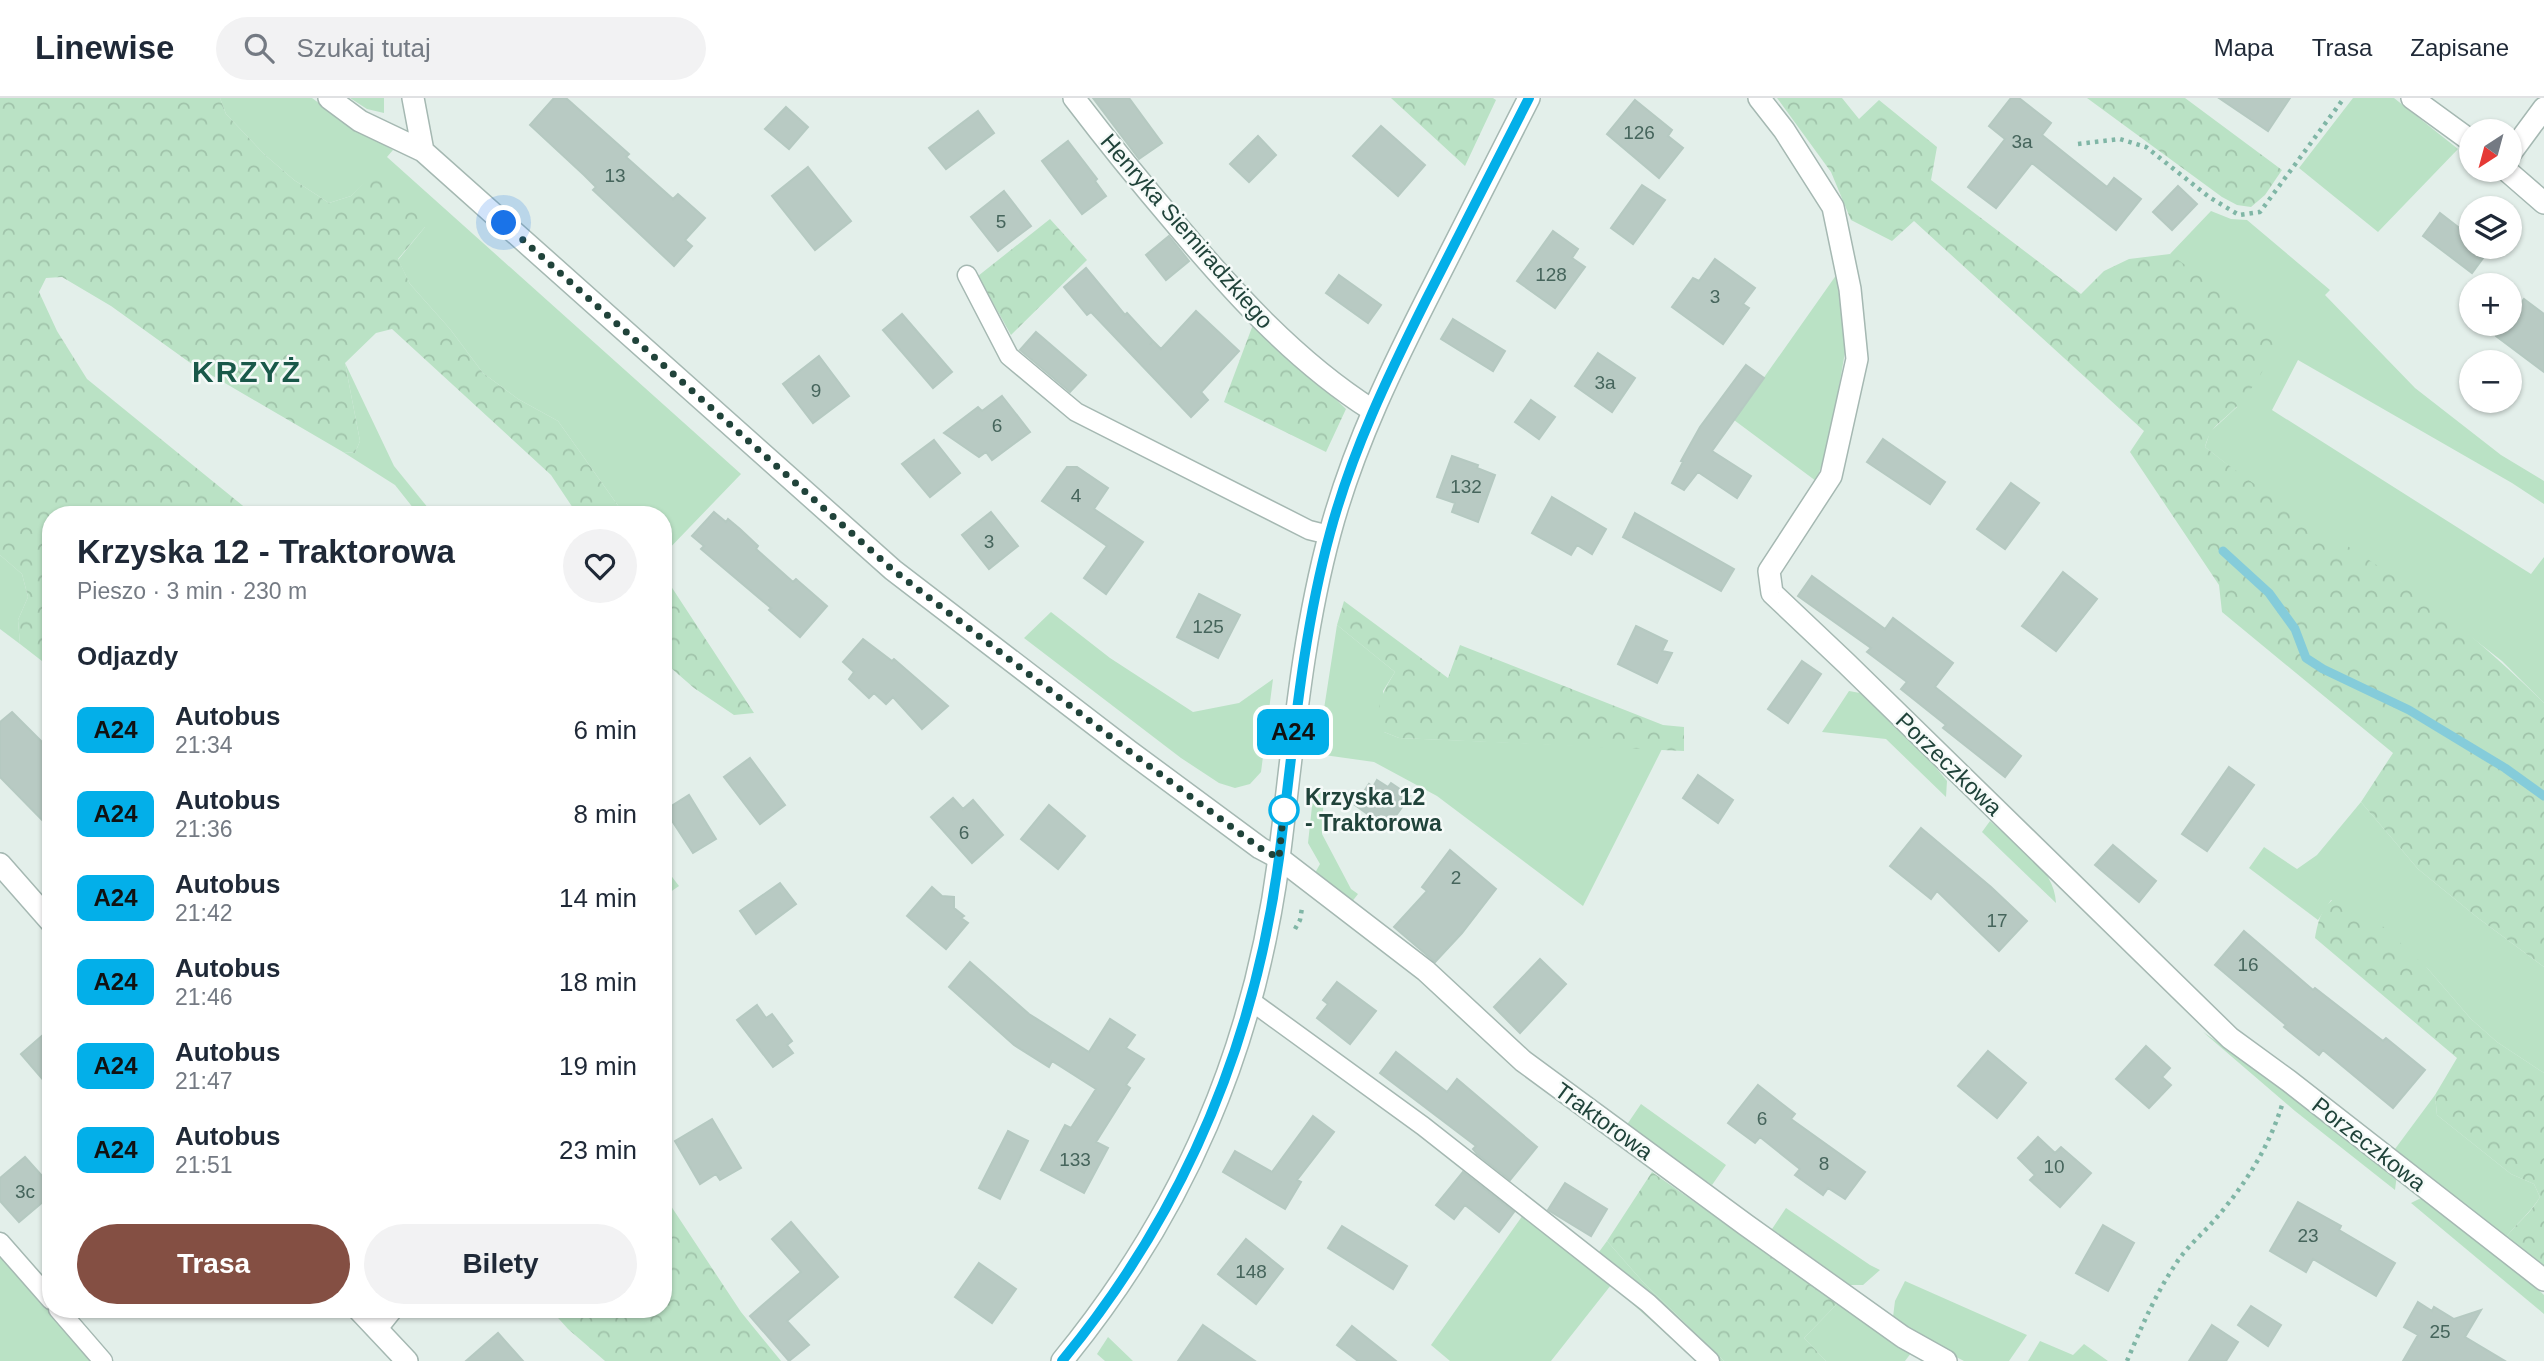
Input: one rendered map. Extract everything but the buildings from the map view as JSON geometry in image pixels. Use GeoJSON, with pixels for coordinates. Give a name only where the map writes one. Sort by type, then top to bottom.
{"type":"FeatureCollection","features":[{"type":"Feature","properties":{"kind":"street","name":"Traktorowa"},"geometry":{"type":"LineString","coordinates":[[330,98],[360,121],[423,151],[893,570],[1129,751],[1260,848],[1279,858],[1426,971],[1523,1061],[1875,1317],[1946,1361]]}},
{"type":"Feature","properties":{"kind":"street"},"geometry":{"type":"LineString","coordinates":[[413,98],[423,151]]}},
{"type":"Feature","properties":{"kind":"street","name":"Henryka Siemiradzkiego"},"geometry":{"type":"LineString","coordinates":[[1074,98],[1118,155],[1242,301],[1335,386],[1372,410]]}},
{"type":"Feature","properties":{"kind":"street"},"geometry":{"type":"LineString","coordinates":[[1062,1361],[1135,1261],[1179,1184],[1231,1069],[1251,1001],[1265,938],[1279,858],[1306,648],[1329,535],[1354,455],[1372,410],[1529,98]]}},
{"type":"Feature","properties":{"kind":"street","name":"Porzeczkowa"},"geometry":{"type":"LineString","coordinates":[[1759,98],[1784,130],[1833,206],[1850,289],[1857,359],[1831,476],[1769,571],[1772,593],[2230,1038],[2544,1280]]}},
{"type":"Feature","properties":{"kind":"street"},"geometry":{"type":"LineString","coordinates":[[2412,98],[2459,132]]}},
{"type":"Feature","properties":{"kind":"street"},"geometry":{"type":"LineString","coordinates":[[2522,138],[2544,108]]}},
{"type":"Feature","properties":{"kind":"street"},"geometry":{"type":"LineString","coordinates":[[2520,182],[2544,203]]}},
{"type":"Feature","properties":{"kind":"street"},"geometry":{"type":"LineString","coordinates":[[0,864],[42,912]]}},
{"type":"Feature","properties":{"kind":"street"},"geometry":{"type":"LineString","coordinates":[[367,1318],[407,1361]]}},
{"type":"Feature","properties":{"kind":"lane"},"geometry":{"type":"LineString","coordinates":[[967,275],[1009,356],[1076,412],[1309,530],[1329,535]]}},
{"type":"Feature","properties":{"kind":"lane"},"geometry":{"type":"LineString","coordinates":[[1251,1001],[1423,1126],[1648,1303],[1710,1361]]}},
{"type":"Feature","properties":{"kind":"lane"},"geometry":{"type":"LineString","coordinates":[[0,1242],[42,1290]]}},
{"type":"Feature","properties":{"kind":"lane"},"geometry":{"type":"LineString","coordinates":[[66,1318],[103,1361]]}},
{"type":"Feature","properties":{"kind":"lane"},"geometry":{"type":"LineString","coordinates":[[378,1329],[387,1318]]}},
{"type":"Feature","properties":{"kind":"path"},"geometry":{"type":"LineString","coordinates":[[2078,144],[2120,139],[2146,147],[2209,197],[2239,215],[2260,212],[2344,98]]}},
{"type":"Feature","properties":{"kind":"path"},"geometry":{"type":"LineString","coordinates":[[2127,1361],[2143,1324],[2176,1263],[2219,1216],[2251,1174],[2275,1127],[2289,1081]]}},
{"type":"Feature","properties":{"kind":"green space"},"geometry":{"type":"Polygon","coordinates":[[[0,98],[220,98],[226,114],[265,155],[294,180],[329,203],[351,196],[369,178],[382,177],[425,212],[425,227],[398,259],[410,284],[450,329],[483,373],[518,399],[558,421],[618,506],[572,506],[551,475],[392,329],[376,333],[345,363],[360,441],[355,453],[343,452],[189,362],[111,306],[62,277],[46,278],[39,292],[57,331],[87,379],[243,506],[42,506],[42,661],[20,644],[18,620],[28,597],[22,574],[0,555],[0,98]]]}},
{"type":"Feature","properties":{"kind":"green space"},"geometry":{"type":"Polygon","coordinates":[[[220,98],[312,98],[350,126],[393,150],[387,157],[741,474],[672,546],[672,506],[618,506],[558,421],[518,399],[483,373],[450,329],[410,284],[398,260],[425,227],[370,178],[351,196],[329,203],[294,180],[265,155],[226,114],[220,98]]]}},
{"type":"Feature","properties":{"kind":"green space"},"geometry":{"type":"Polygon","coordinates":[[[350,98],[384,98],[384,113],[367,109],[350,98]]]}},
{"type":"Feature","properties":{"kind":"green space"},"geometry":{"type":"Polygon","coordinates":[[[1391,98],[1493,98],[1496,100],[1465,166],[1391,98]]]}},
{"type":"Feature","properties":{"kind":"green space"},"geometry":{"type":"Polygon","coordinates":[[[1777,98],[1842,98],[1859,119],[1879,100],[1937,147],[1931,180],[2081,294],[2104,271],[2129,259],[2170,254],[2263,321],[2275,345],[2264,369],[2238,405],[2214,428],[2205,447],[2275,499],[2416,592],[2473,638],[2544,703],[2544,967],[2418,869],[2361,802],[2393,753],[2222,612],[2219,585],[2130,452],[2144,431],[1914,221],[1892,241],[1851,220],[1831,172],[1777,98]]]}},
{"type":"Feature","properties":{"kind":"green space"},"geometry":{"type":"Polygon","coordinates":[[[2087,98],[2185,98],[2282,170],[2265,195],[2251,207],[2237,205],[2222,197],[2087,98]]]}},
{"type":"Feature","properties":{"kind":"green space"},"geometry":{"type":"Polygon","coordinates":[[[2353,98],[2394,98],[2458,149],[2378,232],[2299,168],[2353,98]]]}},
{"type":"Feature","properties":{"kind":"green space"},"geometry":{"type":"Polygon","coordinates":[[[2211,211],[2231,219],[2247,220],[2330,290],[2325,295],[2415,388],[2501,455],[2544,481],[2544,504],[2298,360],[2272,410],[2531,574],[2544,557],[2544,703],[2502,661],[2398,580],[2257,488],[2205,447],[2210,432],[2237,407],[2170,254],[2211,211]]]}},
{"type":"Feature","properties":{"kind":"green space"},"geometry":{"type":"Polygon","coordinates":[[[1050,219],[1087,260],[1011,335],[978,276],[1050,219]]]}},
{"type":"Feature","properties":{"kind":"green space"},"geometry":{"type":"Polygon","coordinates":[[[1837,274],[1845,352],[1829,445],[1816,481],[1734,420],[1837,274]]]}},
{"type":"Feature","properties":{"kind":"green space"},"geometry":{"type":"Polygon","coordinates":[[[1254,322],[1346,409],[1326,452],[1224,402],[1254,322]]]}},
{"type":"Feature","properties":{"kind":"green space"},"geometry":{"type":"Polygon","coordinates":[[[345,363],[394,466],[426,506],[412,506],[395,485],[343,452],[355,453],[360,441],[345,363]]]}},
{"type":"Feature","properties":{"kind":"green space"},"geometry":{"type":"Polygon","coordinates":[[[0,555],[22,574],[28,597],[18,620],[20,644],[0,629],[0,555]]]}},
{"type":"Feature","properties":{"kind":"green space"},"geometry":{"type":"Polygon","coordinates":[[[672,588],[754,713],[734,715],[694,688],[672,669],[672,588]]]}},
{"type":"Feature","properties":{"kind":"green space"},"geometry":{"type":"Polygon","coordinates":[[[1344,601],[1448,678],[1460,645],[1663,725],[1684,727],[1684,751],[1399,738],[1384,732],[1379,716],[1380,701],[1395,672],[1337,625],[1344,601]]]}},
{"type":"Feature","properties":{"kind":"green space"},"geometry":{"type":"Polygon","coordinates":[[[1051,612],[1110,658],[1193,712],[1239,703],[1273,679],[1261,772],[1250,784],[1235,788],[1219,783],[1181,758],[1024,638],[1051,612]]]}},
{"type":"Feature","properties":{"kind":"green space"},"geometry":{"type":"Polygon","coordinates":[[[1337,625],[1395,672],[1383,691],[1384,732],[1399,738],[1662,749],[1583,906],[1437,796],[1374,762],[1317,754],[1337,625]]]}},
{"type":"Feature","properties":{"kind":"green space"},"geometry":{"type":"Polygon","coordinates":[[[1849,691],[1860,693],[1924,753],[1947,781],[1946,797],[1886,739],[1822,732],[1849,691]]]}},
{"type":"Feature","properties":{"kind":"green space"},"geometry":{"type":"Polygon","coordinates":[[[1314,788],[1324,789],[1322,834],[1351,889],[1358,894],[1351,903],[1315,873],[1320,864],[1308,843],[1314,788]]]}},
{"type":"Feature","properties":{"kind":"green space"},"geometry":{"type":"Polygon","coordinates":[[[2361,802],[2418,869],[2544,967],[2544,1073],[2497,1042],[2471,1019],[2428,969],[2331,900],[2318,920],[2249,868],[2264,847],[2297,869],[2317,855],[2361,802]]]}},
{"type":"Feature","properties":{"kind":"green space"},"geometry":{"type":"Polygon","coordinates":[[[1990,821],[2041,867],[2054,890],[2056,903],[1982,832],[1990,821]]]}},
{"type":"Feature","properties":{"kind":"green space"},"geometry":{"type":"Polygon","coordinates":[[[672,877],[679,886],[672,891],[672,877]]]}},
{"type":"Feature","properties":{"kind":"green space"},"geometry":{"type":"Polygon","coordinates":[[[2339,896],[2374,918],[2428,969],[2471,1019],[2497,1042],[2544,1073],[2544,1267],[2506,1237],[2540,1197],[2534,1184],[2511,1174],[2437,1115],[2435,1095],[2457,1058],[2315,938],[2319,919],[2325,908],[2339,896]]]}},
{"type":"Feature","properties":{"kind":"green space"},"geometry":{"type":"Polygon","coordinates":[[[2203,1032],[2301,1100],[2397,1174],[2395,1190],[2295,1111],[2203,1032]]]}},
{"type":"Feature","properties":{"kind":"green space"},"geometry":{"type":"Polygon","coordinates":[[[2435,1095],[2437,1115],[2511,1174],[2534,1184],[2540,1197],[2506,1237],[2395,1149],[2435,1095]]]}},
{"type":"Feature","properties":{"kind":"green space"},"geometry":{"type":"Polygon","coordinates":[[[1641,1104],[1726,1165],[1712,1185],[1626,1126],[1641,1104]]]}},
{"type":"Feature","properties":{"kind":"green space"},"geometry":{"type":"Polygon","coordinates":[[[1652,1172],[1838,1303],[1804,1338],[1826,1361],[1724,1361],[1643,1282],[1607,1241],[1652,1172]]]}},
{"type":"Feature","properties":{"kind":"green space"},"geometry":{"type":"Polygon","coordinates":[[[2432,1198],[2498,1252],[2544,1295],[2544,1314],[2411,1203],[2432,1198]]]}},
{"type":"Feature","properties":{"kind":"green space"},"geometry":{"type":"Polygon","coordinates":[[[672,1208],[741,1312],[781,1361],[605,1361],[558,1318],[672,1318],[672,1208]]]}},
{"type":"Feature","properties":{"kind":"green space"},"geometry":{"type":"Polygon","coordinates":[[[1786,1208],[1880,1270],[1863,1285],[1850,1285],[1772,1229],[1786,1208]]]}},
{"type":"Feature","properties":{"kind":"green space"},"geometry":{"type":"Polygon","coordinates":[[[1523,1215],[1588,1267],[1607,1241],[1643,1282],[1724,1361],[1697,1361],[1611,1285],[1551,1361],[1450,1361],[1431,1345],[1523,1215]]]}},
{"type":"Feature","properties":{"kind":"green space"},"geometry":{"type":"Polygon","coordinates":[[[0,1254],[42,1303],[42,1318],[55,1318],[92,1361],[0,1361],[0,1254]]]}},
{"type":"Feature","properties":{"kind":"green space"},"geometry":{"type":"Polygon","coordinates":[[[1905,1281],[2027,1335],[2009,1361],[1964,1361],[1927,1342],[1893,1317],[1895,1301],[1905,1281]]]}},
{"type":"Feature","properties":{"kind":"green space"},"geometry":{"type":"Polygon","coordinates":[[[1838,1303],[1911,1353],[1905,1361],[1826,1361],[1804,1338],[1838,1303]]]}},
{"type":"Feature","properties":{"kind":"green space"},"geometry":{"type":"Polygon","coordinates":[[[1108,1337],[1133,1361],[1105,1361],[1097,1354],[1108,1337]]]}},
{"type":"Feature","properties":{"kind":"green space"},"geometry":{"type":"Polygon","coordinates":[[[2040,1341],[2073,1355],[2084,1344],[2108,1361],[2028,1361],[2040,1341]]]}},
{"type":"Feature","properties":{"kind":"waterway"},"geometry":{"type":"LineString","coordinates":[[2223,551],[2269,593],[2295,629],[2306,658],[2323,669],[2409,710],[2505,768],[2544,796]]}},
{"type":"Feature","properties":{"kind":"bus line","name":"A24"},"geometry":{"type":"LineString","coordinates":[[1062,1361],[1104,1307],[1156,1226],[1195,1152],[1231,1069],[1251,1001],[1265,938],[1279,858],[1293,732],[1306,648],[1335,515],[1372,410],[1529,98]]}},
{"type":"Feature","properties":{"kind":"place","name":"Krzyska 12 - Traktorowa"},"geometry":{"type":"Point","coordinates":[1284,810]}},
{"type":"Feature","properties":{"kind":"district","name":"KRZYŻ"},"geometry":{"type":"Point","coordinates":[247,371]}},
{"type":"Feature","properties":{"kind":"route"},"geometry":{"type":"LineString","coordinates":[[504,223],[893,570],[1129,751],[1260,848],[1279,858],[1284,807],[1284,810]]}}]}
